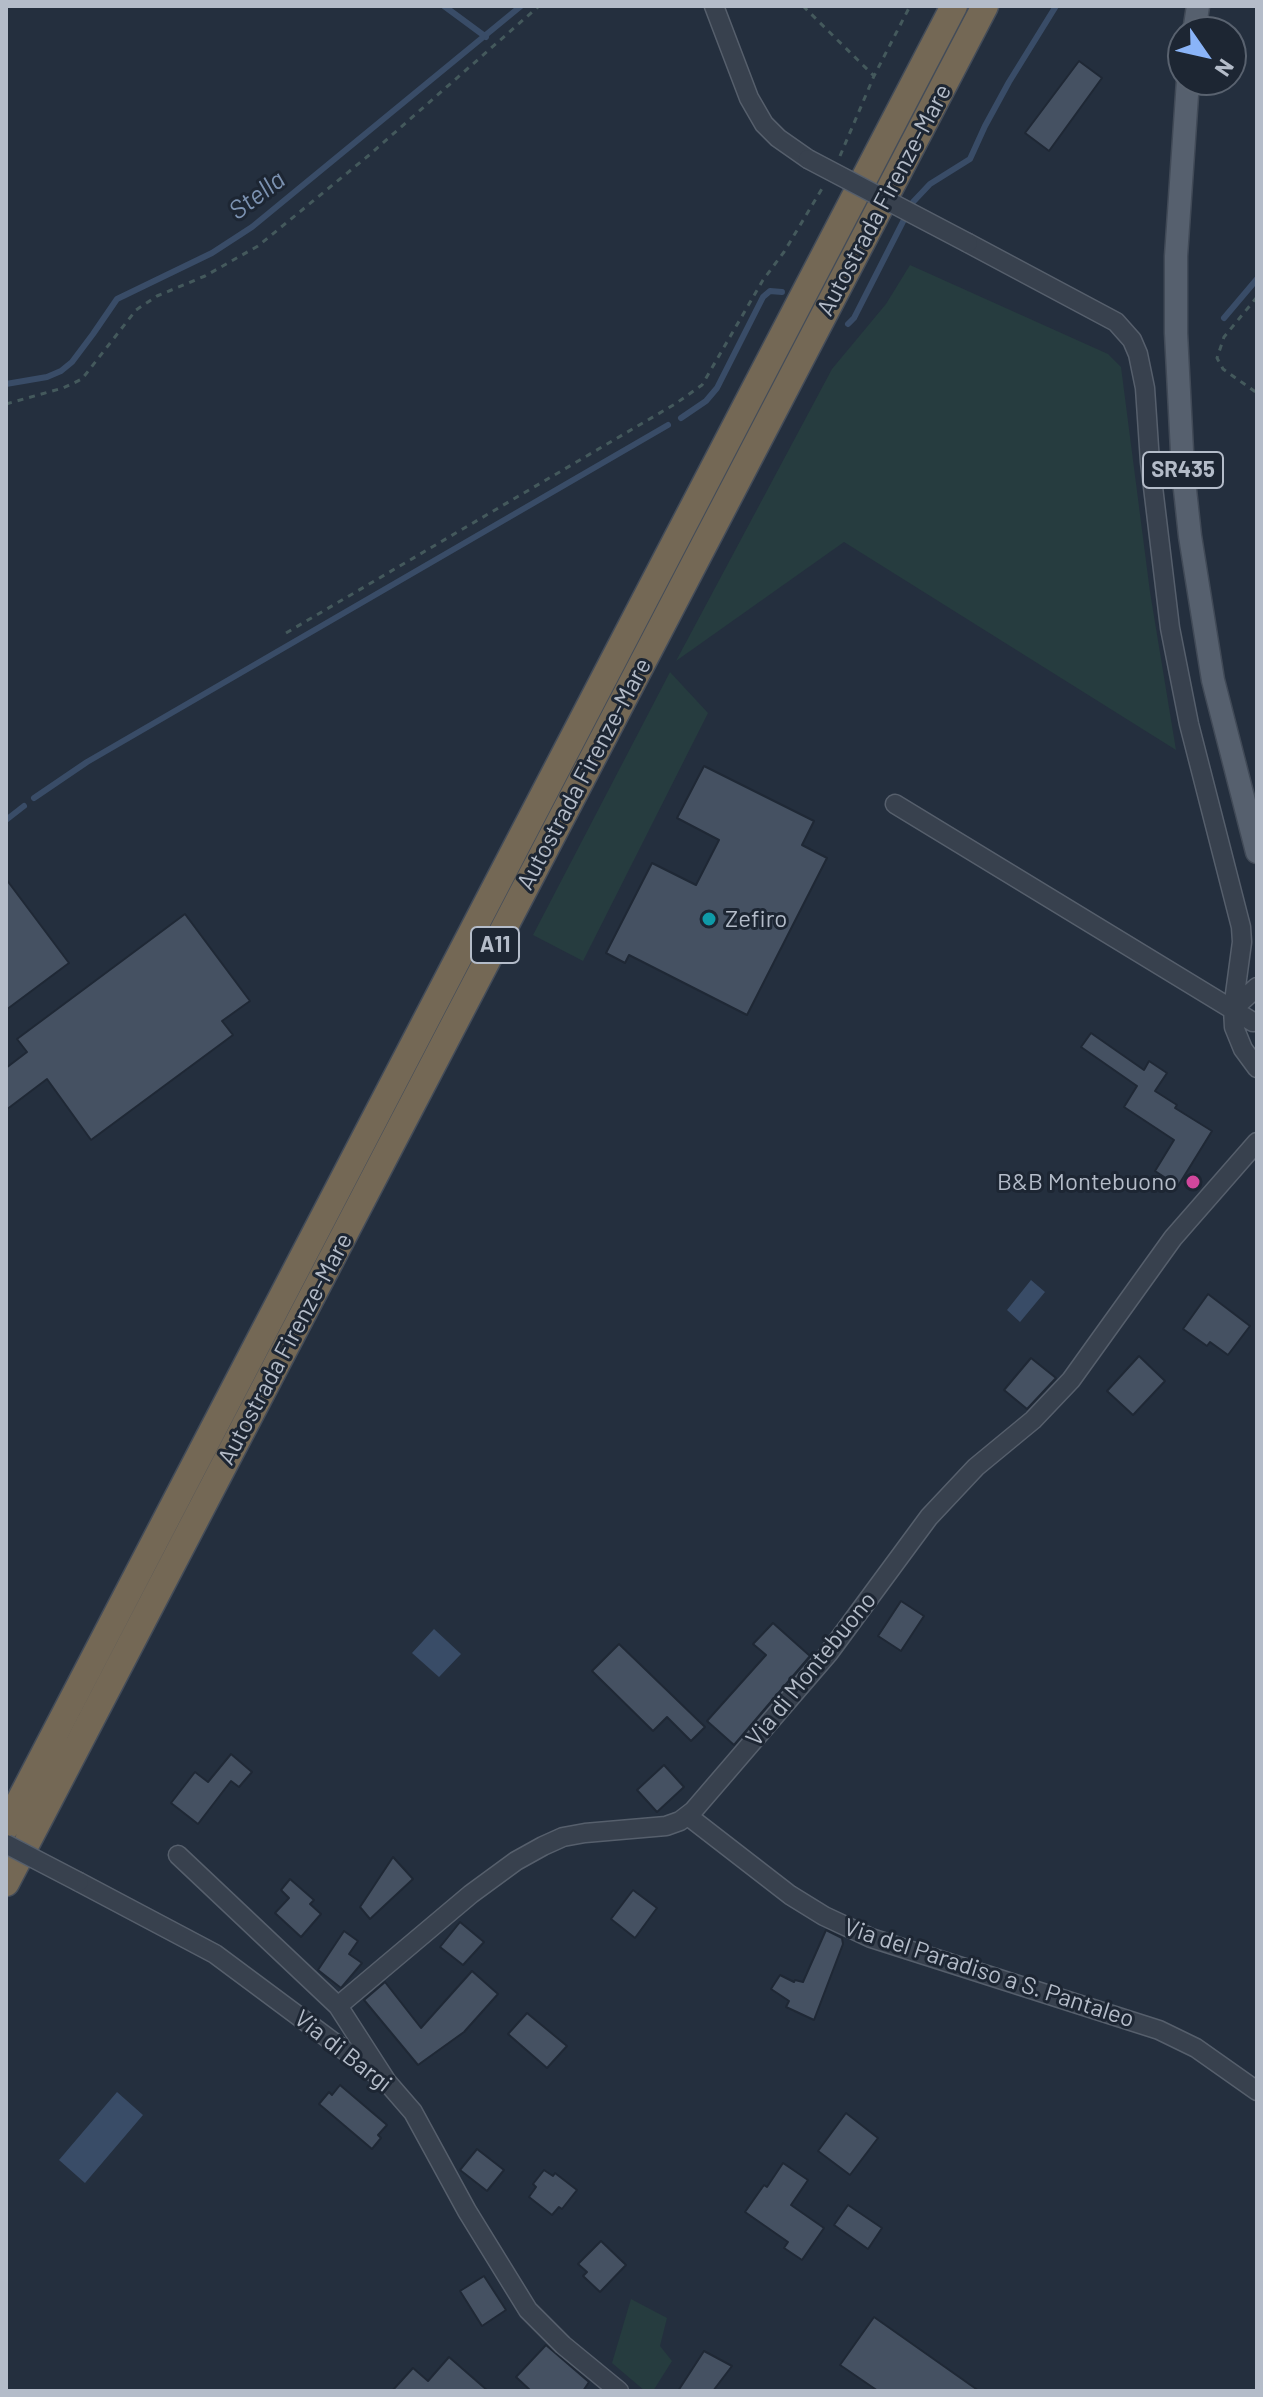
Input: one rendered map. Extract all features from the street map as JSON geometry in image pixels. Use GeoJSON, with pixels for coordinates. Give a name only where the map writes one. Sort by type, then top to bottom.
{"type":"FeatureCollection","features":[{"type":"Feature","properties":{"kind":"highway","name":"Autostrada Firenze-Mare"},"geometry":{"type":"LineString","coordinates":[[6,1827],[954,6]]}},
{"type":"Feature","properties":{"kind":"highway","name":"Autostrada Firenze-Mare"},"geometry":{"type":"LineString","coordinates":[[6,1883],[985,6]]}},
{"type":"Feature","properties":{"kind":"main road","name":"SR435"},"geometry":{"type":"LineString","coordinates":[[1187,96],[1176,256],[1183,471],[1213,680],[1257,852]]}},
{"type":"Feature","properties":{"kind":"street"},"geometry":{"type":"LineString","coordinates":[[714,6],[749,98],[764,124],[778,138],[808,159],[1116,322],[1132,340],[1145,388],[1150,462],[1170,628],[1189,724],[1240,921],[1242,942],[1233,1009],[1234,1027],[1243,1049],[1257,1068]]}},
{"type":"Feature","properties":{"kind":"street"},"geometry":{"type":"LineString","coordinates":[[895,804],[1255,1020],[1243,1049]]}},
{"type":"Feature","properties":{"kind":"street"},"geometry":{"type":"LineString","coordinates":[[1233,1009],[1257,986],[1238,966]]}},
{"type":"Feature","properties":{"kind":"street","name":"Via di Montebuono"},"geometry":{"type":"LineString","coordinates":[[688,1816],[828,1654],[929,1517],[976,1467],[1033,1420],[1071,1380],[1173,1238],[1257,1142]]}},
{"type":"Feature","properties":{"kind":"street"},"geometry":{"type":"LineString","coordinates":[[338,2006],[460,1902],[516,1861],[543,1846],[573,1835],[666,1826],[688,1816]]}},
{"type":"Feature","properties":{"kind":"street","name":"Via del Paradiso a S. Pantaleo"},"geometry":{"type":"LineString","coordinates":[[688,1816],[800,1902],[824,1916],[871,1938],[1159,2030],[1196,2048],[1257,2091]]}},
{"type":"Feature","properties":{"kind":"street","name":"Via di Bargi"},"geometry":{"type":"LineString","coordinates":[[6,1844],[215,1954],[387,2082],[413,2112],[467,2211],[528,2310],[606,2387]]}},
{"type":"Feature","properties":{"kind":"street"},"geometry":{"type":"LineString","coordinates":[[178,1855],[338,2006],[387,2082]]}},
{"type":"Feature","properties":{"kind":"path"},"geometry":{"type":"LineString","coordinates":[[6,404],[63,388],[82,379],[136,310],[157,296],[205,276],[258,246],[368,156],[539,6]]}},
{"type":"Feature","properties":{"kind":"path"},"geometry":{"type":"LineString","coordinates":[[803,6],[874,76]]}},
{"type":"Feature","properties":{"kind":"path"},"geometry":{"type":"LineString","coordinates":[[834,167],[874,76],[910,6]]}},
{"type":"Feature","properties":{"kind":"path"},"geometry":{"type":"LineString","coordinates":[[286,633],[675,404],[702,385],[827,179]]}},
{"type":"Feature","properties":{"kind":"path"},"geometry":{"type":"LineString","coordinates":[[1257,297],[1224,337],[1217,358],[1223,369],[1257,393]]}},
{"type":"Feature","properties":{"kind":"green space"},"geometry":{"type":"Polygon","coordinates":[[[910,265],[1108,354],[1121,367],[1150,592],[1176,750],[844,542],[676,661],[832,369],[886,304],[910,265]]]}},
{"type":"Feature","properties":{"kind":"green space"},"geometry":{"type":"Polygon","coordinates":[[[670,672],[708,713],[583,961],[533,935],[670,672]]]}},
{"type":"Feature","properties":{"kind":"green space"},"geometry":{"type":"Polygon","coordinates":[[[631,2299],[667,2318],[660,2346],[672,2361],[653,2391],[645,2391],[612,2363],[631,2299]]]}},
{"type":"Feature","properties":{"kind":"water"},"geometry":{"type":"Polygon","coordinates":[[[1031,1280],[1045,1292],[1020,1322],[1007,1310],[1031,1280]]]}},
{"type":"Feature","properties":{"kind":"water"},"geometry":{"type":"Polygon","coordinates":[[[434,1629],[461,1654],[439,1677],[412,1653],[434,1629]]]}},
{"type":"Feature","properties":{"kind":"water"},"geometry":{"type":"Polygon","coordinates":[[[117,2092],[143,2115],[85,2183],[59,2160],[117,2092]]]}},
{"type":"Feature","properties":{"kind":"building"},"geometry":{"type":"Polygon","coordinates":[[[1079,61],[1102,78],[1049,151],[1025,133],[1079,61]]]}},
{"type":"Feature","properties":{"kind":"building","name":"Zefiro"},"geometry":{"type":"Polygon","coordinates":[[[704,766],[814,821],[802,845],[827,858],[747,1015],[629,955],[625,963],[606,953],[652,863],[696,885],[719,840],[677,818],[704,766]]]}},
{"type":"Feature","properties":{"kind":"building"},"geometry":{"type":"Polygon","coordinates":[[[6,879],[69,963],[6,1010],[6,879]]]}},
{"type":"Feature","properties":{"kind":"building"},"geometry":{"type":"Polygon","coordinates":[[[185,914],[250,1001],[222,1021],[233,1035],[91,1140],[47,1079],[6,1110],[6,1068],[27,1052],[17,1039],[185,914]]]}},
{"type":"Feature","properties":{"kind":"building"},"geometry":{"type":"Polygon","coordinates":[[[1091,1033],[1144,1070],[1149,1061],[1167,1073],[1155,1091],[1177,1105],[1175,1108],[1212,1131],[1178,1186],[1155,1171],[1174,1140],[1124,1107],[1137,1086],[1081,1047],[1091,1033]]]}},
{"type":"Feature","properties":{"kind":"building"},"geometry":{"type":"Polygon","coordinates":[[[1208,1294],[1250,1326],[1228,1355],[1210,1342],[1207,1346],[1183,1329],[1208,1294]]]}},
{"type":"Feature","properties":{"kind":"building"},"geometry":{"type":"Polygon","coordinates":[[[1139,1356],[1165,1381],[1133,1415],[1107,1391],[1139,1356]]]}},
{"type":"Feature","properties":{"kind":"building"},"geometry":{"type":"Polygon","coordinates":[[[1031,1358],[1056,1378],[1027,1409],[1004,1390],[1031,1358]]]}},
{"type":"Feature","properties":{"kind":"building"},"geometry":{"type":"Polygon","coordinates":[[[901,1601],[924,1616],[901,1651],[878,1636],[901,1601]]]}},
{"type":"Feature","properties":{"kind":"building"},"geometry":{"type":"Polygon","coordinates":[[[773,1623],[810,1656],[734,1745],[707,1721],[766,1655],[753,1644],[773,1623]]]}},
{"type":"Feature","properties":{"kind":"building"},"geometry":{"type":"Polygon","coordinates":[[[619,1644],[705,1727],[691,1741],[667,1717],[653,1731],[592,1671],[619,1644]]]}},
{"type":"Feature","properties":{"kind":"building"},"geometry":{"type":"Polygon","coordinates":[[[231,1754],[252,1772],[239,1787],[231,1781],[198,1824],[171,1803],[195,1772],[208,1782],[231,1754]]]}},
{"type":"Feature","properties":{"kind":"building"},"geometry":{"type":"Polygon","coordinates":[[[664,1765],[684,1787],[657,1812],[637,1790],[664,1765]]]}},
{"type":"Feature","properties":{"kind":"building"},"geometry":{"type":"Polygon","coordinates":[[[393,1857],[413,1879],[370,1919],[360,1907],[393,1857]]]}},
{"type":"Feature","properties":{"kind":"building"},"geometry":{"type":"Polygon","coordinates":[[[290,1879],[314,1900],[310,1904],[321,1914],[301,1937],[275,1913],[289,1898],[281,1890],[290,1879]]]}},
{"type":"Feature","properties":{"kind":"building"},"geometry":{"type":"Polygon","coordinates":[[[633,1890],[657,1908],[635,1938],[611,1919],[633,1890]]]}},
{"type":"Feature","properties":{"kind":"building"},"geometry":{"type":"Polygon","coordinates":[[[460,1922],[484,1942],[463,1965],[440,1947],[460,1922]]]}},
{"type":"Feature","properties":{"kind":"building"},"geometry":{"type":"Polygon","coordinates":[[[826,1930],[842,1938],[843,1944],[814,2020],[786,2007],[789,2001],[771,1989],[780,1975],[794,1982],[803,1982],[826,1930]]]}},
{"type":"Feature","properties":{"kind":"building"},"geometry":{"type":"Polygon","coordinates":[[[344,1931],[358,1941],[349,1954],[362,1963],[341,1988],[318,1970],[344,1931]]]}},
{"type":"Feature","properties":{"kind":"building"},"geometry":{"type":"Polygon","coordinates":[[[472,1971],[498,1994],[464,2032],[418,2065],[364,2000],[385,1982],[421,2028],[472,1971]]]}},
{"type":"Feature","properties":{"kind":"building"},"geometry":{"type":"Polygon","coordinates":[[[527,2013],[567,2046],[547,2068],[508,2034],[527,2013]]]}},
{"type":"Feature","properties":{"kind":"building"},"geometry":{"type":"Polygon","coordinates":[[[340,2085],[387,2125],[372,2149],[319,2104],[340,2085]]]}},
{"type":"Feature","properties":{"kind":"building"},"geometry":{"type":"Polygon","coordinates":[[[846,2113],[878,2138],[850,2175],[818,2151],[846,2113]]]}},
{"type":"Feature","properties":{"kind":"building"},"geometry":{"type":"Polygon","coordinates":[[[477,2149],[504,2170],[487,2191],[460,2170],[477,2149]]]}},
{"type":"Feature","properties":{"kind":"building"},"geometry":{"type":"Polygon","coordinates":[[[783,2163],[808,2180],[791,2205],[824,2228],[802,2260],[784,2248],[788,2242],[745,2212],[783,2163]]]}},
{"type":"Feature","properties":{"kind":"building"},"geometry":{"type":"Polygon","coordinates":[[[544,2170],[553,2176],[555,2173],[577,2190],[562,2209],[559,2207],[552,2215],[529,2197],[536,2187],[533,2184],[544,2170]]]}},
{"type":"Feature","properties":{"kind":"building"},"geometry":{"type":"Polygon","coordinates":[[[848,2205],[882,2228],[868,2249],[834,2225],[848,2205]]]}},
{"type":"Feature","properties":{"kind":"building"},"geometry":{"type":"Polygon","coordinates":[[[601,2241],[626,2265],[600,2292],[583,2276],[587,2272],[578,2264],[601,2241]]]}},
{"type":"Feature","properties":{"kind":"building"},"geometry":{"type":"Polygon","coordinates":[[[484,2276],[506,2310],[482,2326],[460,2291],[484,2276]]]}},
{"type":"Feature","properties":{"kind":"building"},"geometry":{"type":"Polygon","coordinates":[[[874,2317],[979,2391],[878,2391],[840,2365],[874,2317]]]}},
{"type":"Feature","properties":{"kind":"building"},"geometry":{"type":"Polygon","coordinates":[[[546,2345],[589,2382],[583,2391],[531,2391],[516,2377],[546,2345]]]}},
{"type":"Feature","properties":{"kind":"building"},"geometry":{"type":"Polygon","coordinates":[[[704,2351],[732,2366],[713,2391],[678,2391],[704,2351]]]}},
{"type":"Feature","properties":{"kind":"building"},"geometry":{"type":"Polygon","coordinates":[[[449,2357],[488,2391],[392,2391],[413,2368],[428,2381],[449,2357]]]}},
{"type":"Feature","properties":{"kind":"waterway"},"geometry":{"type":"LineString","coordinates":[[444,6],[486,37]]}},
{"type":"Feature","properties":{"kind":"waterway","name":"Stella"},"geometry":{"type":"LineString","coordinates":[[6,384],[47,377],[61,371],[72,362],[117,299],[212,253],[252,227],[521,6]]}},
{"type":"Feature","properties":{"kind":"waterway"},"geometry":{"type":"LineString","coordinates":[[848,324],[854,318],[913,202],[930,184],[970,159],[1009,82],[1056,6]]}},
{"type":"Feature","properties":{"kind":"waterway"},"geometry":{"type":"LineString","coordinates":[[1224,318],[1257,279]]}},
{"type":"Feature","properties":{"kind":"waterway"},"geometry":{"type":"LineString","coordinates":[[681,418],[706,401],[717,388],[763,297],[770,291],[782,292]]}},
{"type":"Feature","properties":{"kind":"waterway"},"geometry":{"type":"LineString","coordinates":[[34,798],[87,762],[668,425]]}},
{"type":"Feature","properties":{"kind":"waterway"},"geometry":{"type":"LineString","coordinates":[[6,820],[24,806]]}},
{"type":"Feature","properties":{"kind":"place","name":"Zefiro"},"geometry":{"type":"Point","coordinates":[709,919]}},
{"type":"Feature","properties":{"kind":"place","name":"B&B Montebuono"},"geometry":{"type":"Point","coordinates":[1193,1182]}}]}
